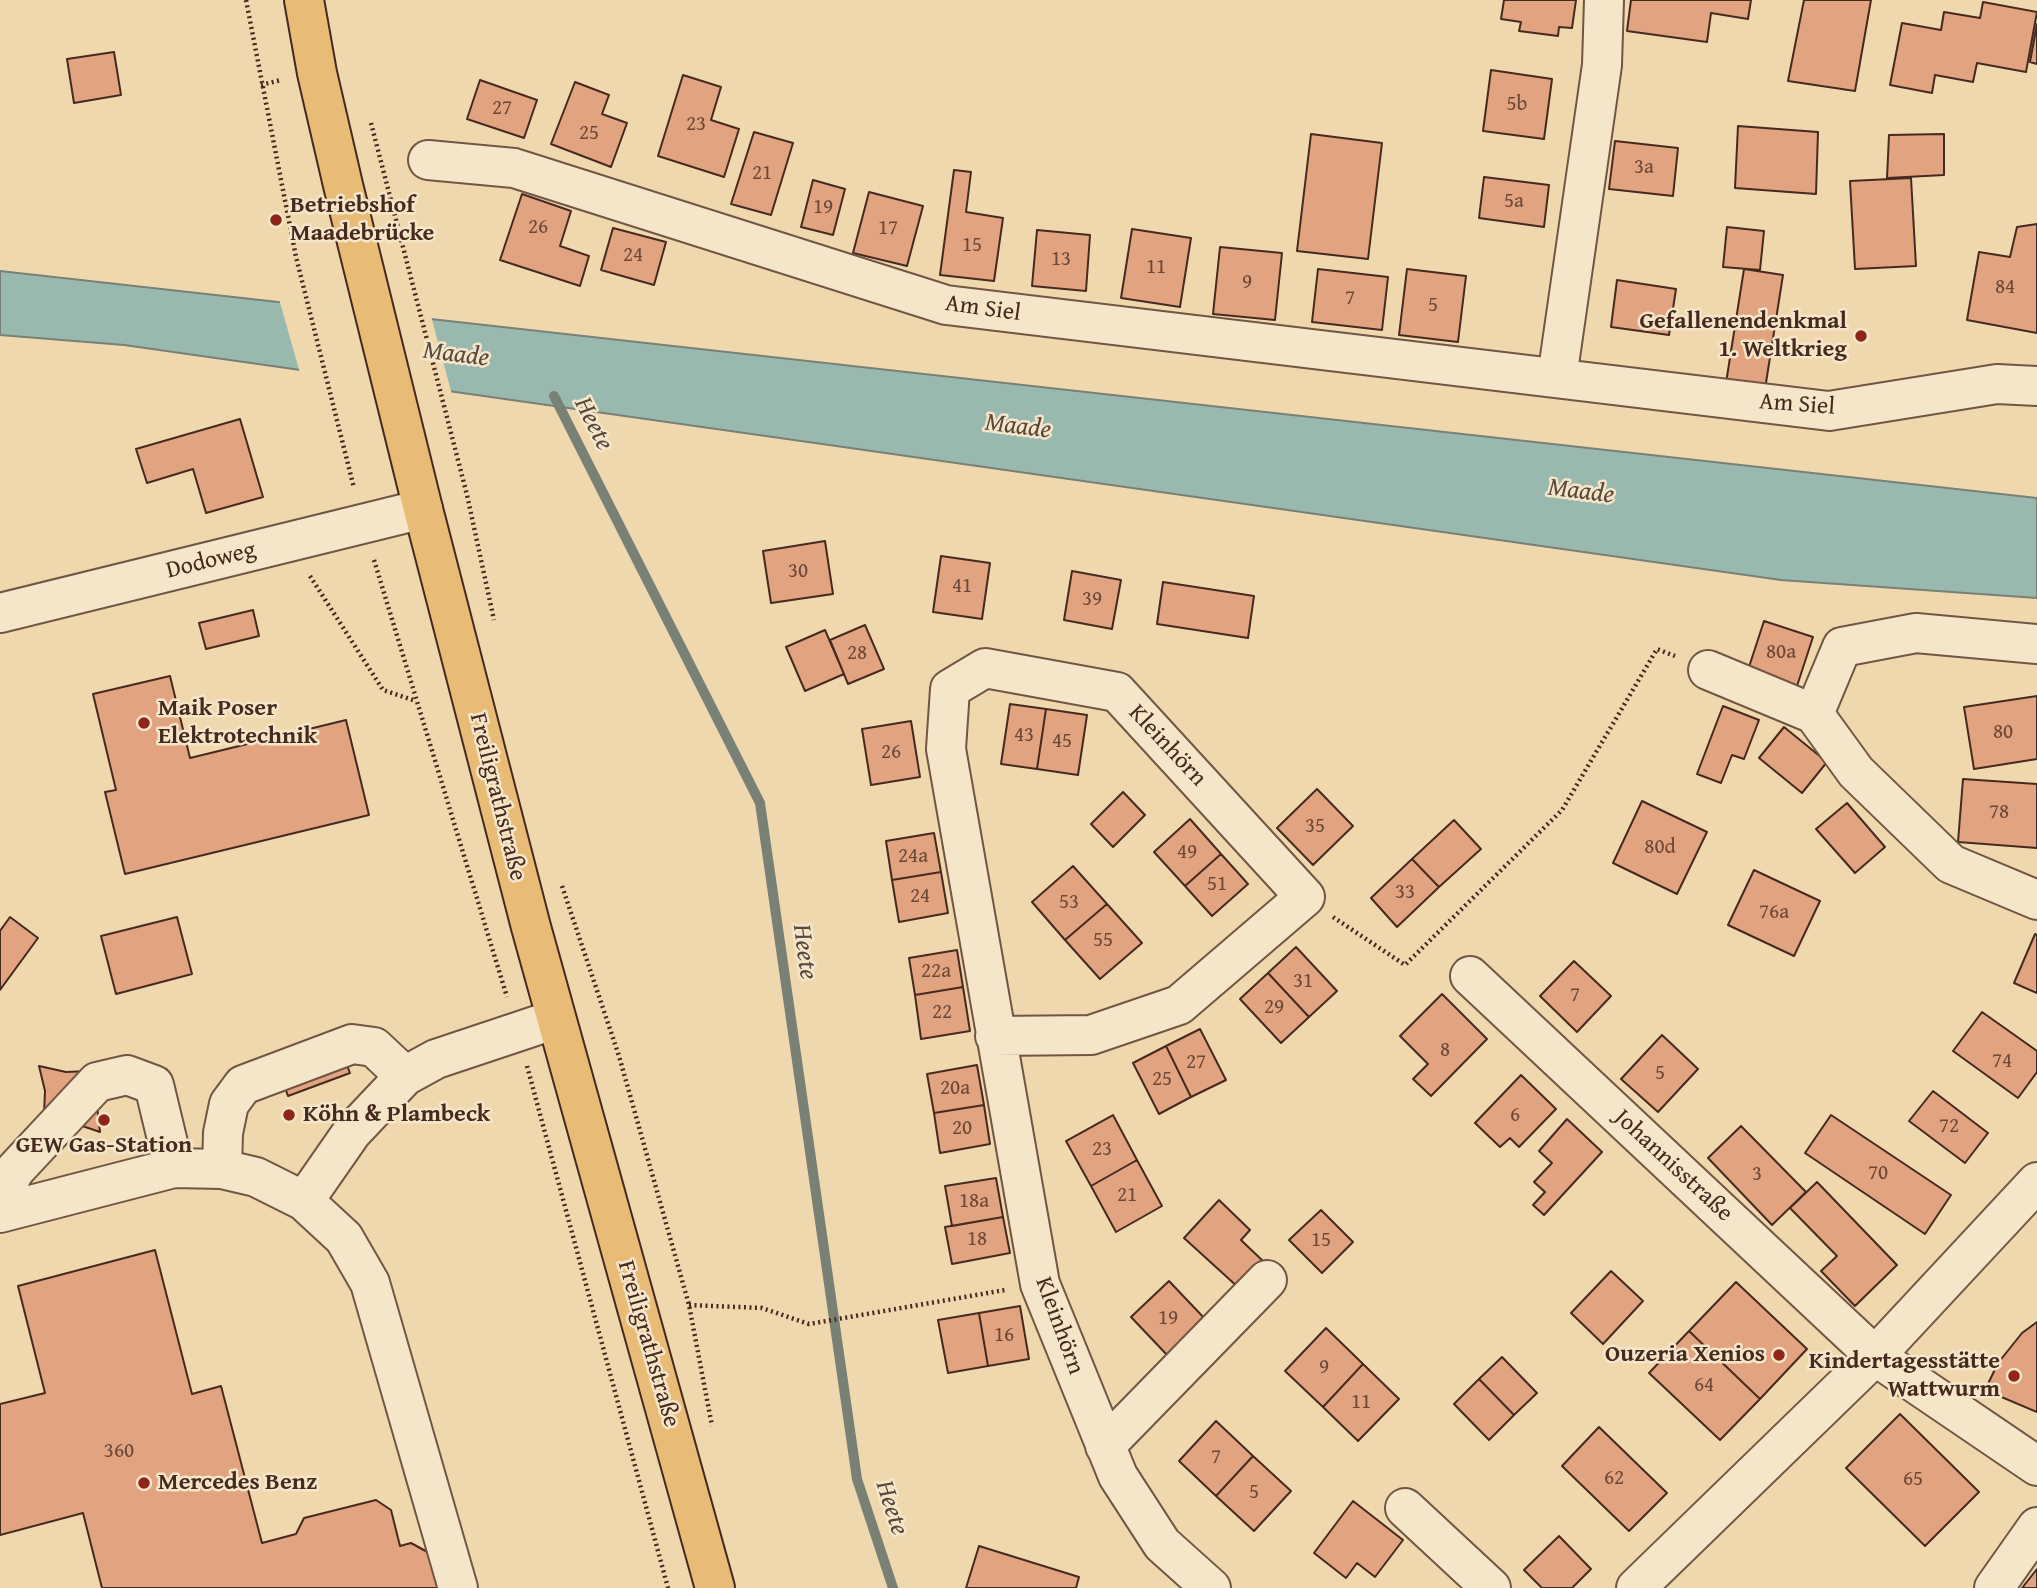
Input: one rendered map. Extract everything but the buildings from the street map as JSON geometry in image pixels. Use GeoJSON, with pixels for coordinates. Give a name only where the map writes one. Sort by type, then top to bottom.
{"type":"FeatureCollection","features":[{"type":"Feature","properties":{"kind":"main road","name":"Freiligrathstraße"},"geometry":{"type":"LineString","coordinates":[[304,0],[317,73],[423,509],[556,1018],[715,1588]]}},
{"type":"Feature","properties":{"kind":"street"},"geometry":{"type":"LineString","coordinates":[[1556,379],[1602,65],[1604,0]]}},
{"type":"Feature","properties":{"kind":"street","name":"Am Siel"},"geometry":{"type":"LineString","coordinates":[[428,160],[514,168],[946,305],[1829,411],[1997,384],[2037,386]]}},
{"type":"Feature","properties":{"kind":"street","name":"Dodoweg"},"geometry":{"type":"LineString","coordinates":[[0,613],[423,509]]}},
{"type":"Feature","properties":{"kind":"street"},"geometry":{"type":"LineString","coordinates":[[1814,714],[1842,647],[1916,633],[2037,644]]}},
{"type":"Feature","properties":{"kind":"street","name":"Kleinhörn"},"geometry":{"type":"LineString","coordinates":[[1211,1588],[1162,1544],[1118,1476],[1040,1284],[946,749],[950,689],[985,668],[1117,692],[1305,897]]}},
{"type":"Feature","properties":{"kind":"street"},"geometry":{"type":"LineString","coordinates":[[1708,670],[1814,714],[1856,772],[1951,864],[2037,900]]}},
{"type":"Feature","properties":{"kind":"street"},"geometry":{"type":"LineString","coordinates":[[995,1036],[1091,1035],[1179,1005],[1305,897]]}},
{"type":"Feature","properties":{"kind":"street","name":"Johannisstraße"},"geometry":{"type":"LineString","coordinates":[[1471,976],[1875,1356],[2037,1466]]}},
{"type":"Feature","properties":{"kind":"street"},"geometry":{"type":"LineString","coordinates":[[304,1201],[352,1132],[405,1076],[436,1059],[556,1018]]}},
{"type":"Feature","properties":{"kind":"street"},"geometry":{"type":"LineString","coordinates":[[222,1168],[223,1133],[229,1104],[243,1086],[352,1044],[374,1047],[405,1076]]}},
{"type":"Feature","properties":{"kind":"street"},"geometry":{"type":"LineString","coordinates":[[0,1197],[15,1170],[97,1082],[127,1075],[153,1085],[174,1168]]}},
{"type":"Feature","properties":{"kind":"street"},"geometry":{"type":"LineString","coordinates":[[0,1213],[174,1168],[222,1168],[256,1177],[304,1201],[344,1238],[370,1283],[458,1588]]}},
{"type":"Feature","properties":{"kind":"street"},"geometry":{"type":"LineString","coordinates":[[1636,1588],[1875,1356],[2037,1182]]}},
{"type":"Feature","properties":{"kind":"street"},"geometry":{"type":"LineString","coordinates":[[1105,1446],[1267,1280]]}},
{"type":"Feature","properties":{"kind":"street"},"geometry":{"type":"LineString","coordinates":[[1405,1508],[1491,1588]]}},
{"type":"Feature","properties":{"kind":"street"},"geometry":{"type":"LineString","coordinates":[[1994,1588],[2037,1527]]}},
{"type":"Feature","properties":{"kind":"path"},"geometry":{"type":"LineString","coordinates":[[246,0],[296,257],[362,523]]}},
{"type":"Feature","properties":{"kind":"path"},"geometry":{"type":"LineString","coordinates":[[383,168],[448,421],[496,628]]}},
{"type":"Feature","properties":{"kind":"path"},"geometry":{"type":"LineString","coordinates":[[288,542],[383,690],[417,701]]}},
{"type":"Feature","properties":{"kind":"path"},"geometry":{"type":"LineString","coordinates":[[1305,897],[1405,965],[1562,810],[1657,649],[1708,670]]}},
{"type":"Feature","properties":{"kind":"path"},"geometry":{"type":"LineString","coordinates":[[562,884],[619,1056],[689,1306],[715,1438]]}},
{"type":"Feature","properties":{"kind":"path"},"geometry":{"type":"LineString","coordinates":[[689,1306],[762,1308],[809,1324],[1040,1284]]}},
{"type":"Feature","properties":{"kind":"water","name":"Maade"},"geometry":{"type":"Polygon","coordinates":[[[0,271],[2037,498],[2037,598],[1781,580],[124,345],[0,335],[0,271]]]}},
{"type":"Feature","properties":{"kind":"pier"},"geometry":{"type":"Polygon","coordinates":[[[279,299],[431,316],[452,395],[300,373],[279,299]]]}},
{"type":"Feature","properties":{"kind":"waterway","name":"Heete"},"geometry":{"type":"LineString","coordinates":[[554,396],[760,803],[857,1479],[893,1588]]}},
{"type":"Feature","properties":{"kind":"place","name":"Betriebshof Maadebrücke"},"geometry":{"type":"Point","coordinates":[276,220]}},
{"type":"Feature","properties":{"kind":"place","name":"Gefallenendenkmal 1. Weltkrieg"},"geometry":{"type":"Point","coordinates":[1861,336]}},
{"type":"Feature","properties":{"kind":"place","name":"Maik Poser Elektrotechnik"},"geometry":{"type":"Point","coordinates":[144,723]}},
{"type":"Feature","properties":{"kind":"place","name":"Köhn & Plambeck"},"geometry":{"type":"Point","coordinates":[289,1115]}},
{"type":"Feature","properties":{"kind":"place","name":"GEW Gas-Station"},"geometry":{"type":"Point","coordinates":[104,1120]}},
{"type":"Feature","properties":{"kind":"place","name":"Ouzeria Xenios"},"geometry":{"type":"Point","coordinates":[1779,1355]}},
{"type":"Feature","properties":{"kind":"place","name":"Kindertagesstätte Wattwurm"},"geometry":{"type":"Point","coordinates":[2014,1376]}},
{"type":"Feature","properties":{"kind":"place","name":"Mercedes Benz"},"geometry":{"type":"Point","coordinates":[144,1483]}}]}
